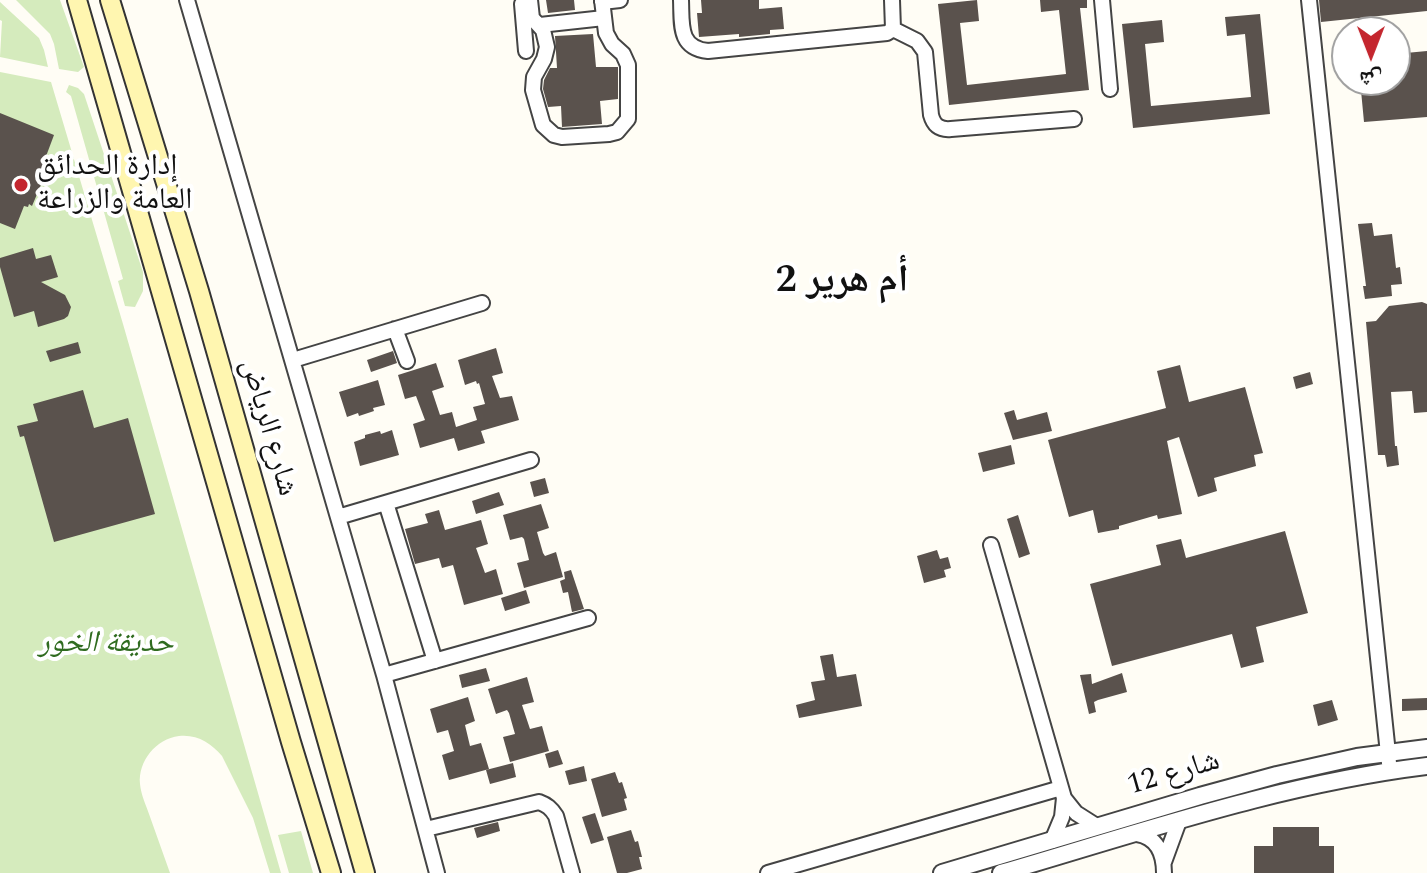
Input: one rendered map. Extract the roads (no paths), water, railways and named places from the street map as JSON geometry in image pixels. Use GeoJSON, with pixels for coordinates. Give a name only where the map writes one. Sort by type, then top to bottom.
{"type":"FeatureCollection","features":[{"type":"Feature","properties":{"kind":"main road"},"geometry":{"type":"LineString","coordinates":[[77,0],[331,873]]}},
{"type":"Feature","properties":{"kind":"main road","name":"شارع الرياض"},"geometry":{"type":"LineString","coordinates":[[110,0],[199,291],[365,873]]}},
{"type":"Feature","properties":{"kind":"street"},"geometry":{"type":"LineString","coordinates":[[187,0],[384,675],[437,873]]}},
{"type":"Feature","properties":{"kind":"street"},"geometry":{"type":"LineString","coordinates":[[526,3],[532,18],[545,35],[547,47],[532,86],[543,125],[554,135],[562,137],[617,132],[628,119],[626,59],[606,33],[602,1],[620,0]]}},
{"type":"Feature","properties":{"kind":"street"},"geometry":{"type":"LineString","coordinates":[[681,0],[685,38],[699,50],[880,34],[893,29],[917,41],[925,52],[931,115],[933,122],[944,130],[1074,119]]}},
{"type":"Feature","properties":{"kind":"street"},"geometry":{"type":"LineString","coordinates":[[892,0],[893,29]]}},
{"type":"Feature","properties":{"kind":"street"},"geometry":{"type":"LineString","coordinates":[[1103,0],[1110,89]]}},
{"type":"Feature","properties":{"kind":"street"},"geometry":{"type":"LineString","coordinates":[[1309,0],[1390,771]]}},
{"type":"Feature","properties":{"kind":"street"},"geometry":{"type":"LineString","coordinates":[[526,3],[526,51]]}},
{"type":"Feature","properties":{"kind":"street"},"geometry":{"type":"LineString","coordinates":[[540,25],[604,18]]}},
{"type":"Feature","properties":{"kind":"street"},"geometry":{"type":"LineString","coordinates":[[293,360],[482,303]]}},
{"type":"Feature","properties":{"kind":"street"},"geometry":{"type":"LineString","coordinates":[[395,329],[407,361]]}},
{"type":"Feature","properties":{"kind":"street"},"geometry":{"type":"LineString","coordinates":[[338,517],[531,460]]}},
{"type":"Feature","properties":{"kind":"street"},"geometry":{"type":"LineString","coordinates":[[386,503],[435,661]]}},
{"type":"Feature","properties":{"kind":"street"},"geometry":{"type":"LineString","coordinates":[[991,545],[1063,793],[1076,813],[1098,827]]}},
{"type":"Feature","properties":{"kind":"street"},"geometry":{"type":"LineString","coordinates":[[384,675],[588,618]]}},
{"type":"Feature","properties":{"kind":"street","name":"شارع 12"},"geometry":{"type":"LineString","coordinates":[[1001,873],[1078,842],[1098,827],[1264,779],[1343,760],[1427,748]]}},
{"type":"Feature","properties":{"kind":"street","name":"شارع 12"},"geometry":{"type":"LineString","coordinates":[[942,873],[1052,841],[1078,842],[1137,834],[1292,789],[1427,766]]}},
{"type":"Feature","properties":{"kind":"street"},"geometry":{"type":"LineString","coordinates":[[1052,841],[1060,825],[1063,793]]}},
{"type":"Feature","properties":{"kind":"street"},"geometry":{"type":"LineString","coordinates":[[769,873],[1063,793]]}},
{"type":"Feature","properties":{"kind":"street"},"geometry":{"type":"LineString","coordinates":[[426,829],[539,802],[546,804],[556,816],[572,873]]}},
{"type":"Feature","properties":{"kind":"street"},"geometry":{"type":"LineString","coordinates":[[1164,867],[1179,821]]}},
{"type":"Feature","properties":{"kind":"street"},"geometry":{"type":"LineString","coordinates":[[1137,834],[1145,835],[1157,845],[1164,867]]}},
{"type":"Feature","properties":{"kind":"place","name":"إدارة الحدائق العامة والزراعة"},"geometry":{"type":"Point","coordinates":[21,185]}},
{"type":"Feature","properties":{"kind":"district","name":"أم هرير 2"},"geometry":{"type":"Point","coordinates":[842,284]}},
{"type":"Feature","properties":{"kind":"park label","name":"حديقة الخور"},"geometry":{"type":"Point","coordinates":[106,645]}}]}
